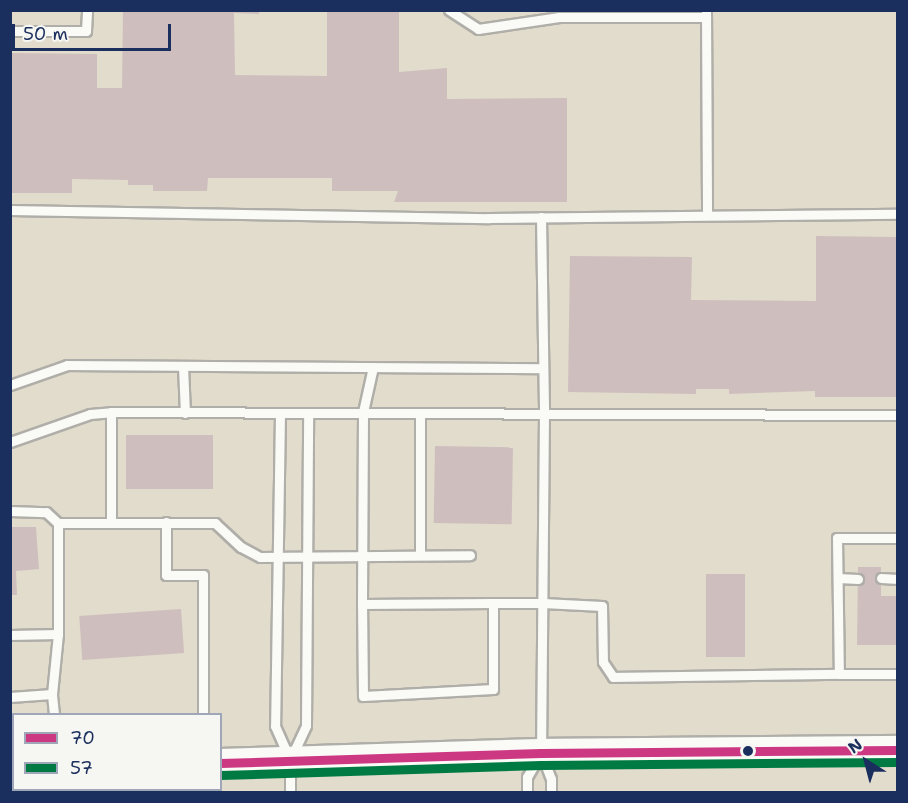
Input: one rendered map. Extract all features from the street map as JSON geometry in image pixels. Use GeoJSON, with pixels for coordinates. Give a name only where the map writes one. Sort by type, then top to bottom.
{"type":"FeatureCollection","features":[{"type":"Feature","properties":{"kind":"main road"},"geometry":{"type":"LineString","coordinates":[[222,763],[541,753],[897,750]]}},
{"type":"Feature","properties":{"kind":"lane"},"geometry":{"type":"LineString","coordinates":[[10,31],[86,30],[87,10]]}},
{"type":"Feature","properties":{"kind":"lane"},"geometry":{"type":"LineString","coordinates":[[449,10],[478,29],[559,16],[706,14],[707,215]]}},
{"type":"Feature","properties":{"kind":"lane"},"geometry":{"type":"LineString","coordinates":[[10,210],[541,217],[897,214]]}},
{"type":"Feature","properties":{"kind":"lane"},"geometry":{"type":"LineString","coordinates":[[541,217],[544,413],[541,753],[551,779],[551,792]]}},
{"type":"Feature","properties":{"kind":"lane"},"geometry":{"type":"LineString","coordinates":[[10,385],[67,365],[543,368]]}},
{"type":"Feature","properties":{"kind":"lane"},"geometry":{"type":"LineString","coordinates":[[183,366],[185,413]]}},
{"type":"Feature","properties":{"kind":"lane"},"geometry":{"type":"LineString","coordinates":[[374,367],[363,412],[363,696],[493,689],[493,603]]}},
{"type":"Feature","properties":{"kind":"lane"},"geometry":{"type":"LineString","coordinates":[[111,412],[111,522]]}},
{"type":"Feature","properties":{"kind":"lane"},"geometry":{"type":"LineString","coordinates":[[10,442],[90,414],[111,412],[897,415]]}},
{"type":"Feature","properties":{"kind":"lane"},"geometry":{"type":"LineString","coordinates":[[420,413],[420,555]]}},
{"type":"Feature","properties":{"kind":"lane"},"geometry":{"type":"LineString","coordinates":[[280,414],[275,726],[290,760],[290,792]]}},
{"type":"Feature","properties":{"kind":"lane"},"geometry":{"type":"LineString","coordinates":[[290,760],[306,725],[308,414]]}},
{"type":"Feature","properties":{"kind":"lane"},"geometry":{"type":"LineString","coordinates":[[10,511],[46,512],[58,523],[215,523],[241,547],[260,556],[470,555]]}},
{"type":"Feature","properties":{"kind":"lane"},"geometry":{"type":"LineString","coordinates":[[166,522],[166,575],[203,574],[203,713]]}},
{"type":"Feature","properties":{"kind":"lane"},"geometry":{"type":"LineString","coordinates":[[54,713],[52,694],[58,634],[58,523]]}},
{"type":"Feature","properties":{"kind":"lane"},"geometry":{"type":"LineString","coordinates":[[839,674],[837,538],[897,538]]}},
{"type":"Feature","properties":{"kind":"lane"},"geometry":{"type":"LineString","coordinates":[[838,578],[858,579]]}},
{"type":"Feature","properties":{"kind":"lane"},"geometry":{"type":"LineString","coordinates":[[881,578],[897,579]]}},
{"type":"Feature","properties":{"kind":"lane"},"geometry":{"type":"LineString","coordinates":[[363,604],[543,603],[602,606],[603,662],[614,677],[897,674]]}},
{"type":"Feature","properties":{"kind":"lane"},"geometry":{"type":"LineString","coordinates":[[10,635],[58,634]]}},
{"type":"Feature","properties":{"kind":"lane"},"geometry":{"type":"LineString","coordinates":[[10,697],[52,694]]}},
{"type":"Feature","properties":{"kind":"lane"},"geometry":{"type":"LineString","coordinates":[[527,792],[527,777],[541,753]]}},
{"type":"Feature","properties":{"kind":"building"},"geometry":{"type":"Polygon","coordinates":[[[123,10],[259,10],[259,14],[234,13],[235,75],[327,76],[327,11],[399,11],[399,72],[447,68],[447,99],[567,98],[567,202],[394,202],[398,191],[332,191],[332,178],[208,178],[207,191],[153,191],[153,185],[128,185],[128,180],[72,179],[72,193],[10,193],[10,53],[97,54],[97,88],[122,88],[123,10]]]}},
{"type":"Feature","properties":{"kind":"building"},"geometry":{"type":"Polygon","coordinates":[[[816,236],[898,237],[898,397],[815,397],[815,391],[729,394],[729,389],[696,389],[696,394],[568,392],[570,256],[692,257],[691,300],[816,301],[816,236]]]}},
{"type":"Feature","properties":{"kind":"building"},"geometry":{"type":"Polygon","coordinates":[[[126,435],[213,435],[213,489],[126,489],[126,435]]]}},
{"type":"Feature","properties":{"kind":"building"},"geometry":{"type":"Polygon","coordinates":[[[435,446],[513,447],[512,524],[434,523],[435,446]]]}},
{"type":"Feature","properties":{"kind":"building"},"geometry":{"type":"Polygon","coordinates":[[[10,527],[36,527],[39,569],[16,571],[17,595],[10,595],[10,527]]]}},
{"type":"Feature","properties":{"kind":"building"},"geometry":{"type":"Polygon","coordinates":[[[858,567],[881,567],[881,596],[898,596],[898,645],[857,645],[858,567]]]}},
{"type":"Feature","properties":{"kind":"building"},"geometry":{"type":"Polygon","coordinates":[[[706,574],[745,574],[745,657],[706,657],[706,574]]]}},
{"type":"Feature","properties":{"kind":"building"},"geometry":{"type":"Polygon","coordinates":[[[181,609],[184,653],[82,660],[79,616],[181,609]]]}},
{"type":"Feature","properties":{"kind":"transit line","name":"70"},"geometry":{"type":"LineString","coordinates":[[222,763],[541,753],[898,750]]}},
{"type":"Feature","properties":{"kind":"transit line","name":"57"},"geometry":{"type":"LineString","coordinates":[[222,775],[541,765],[898,762]]}}]}
